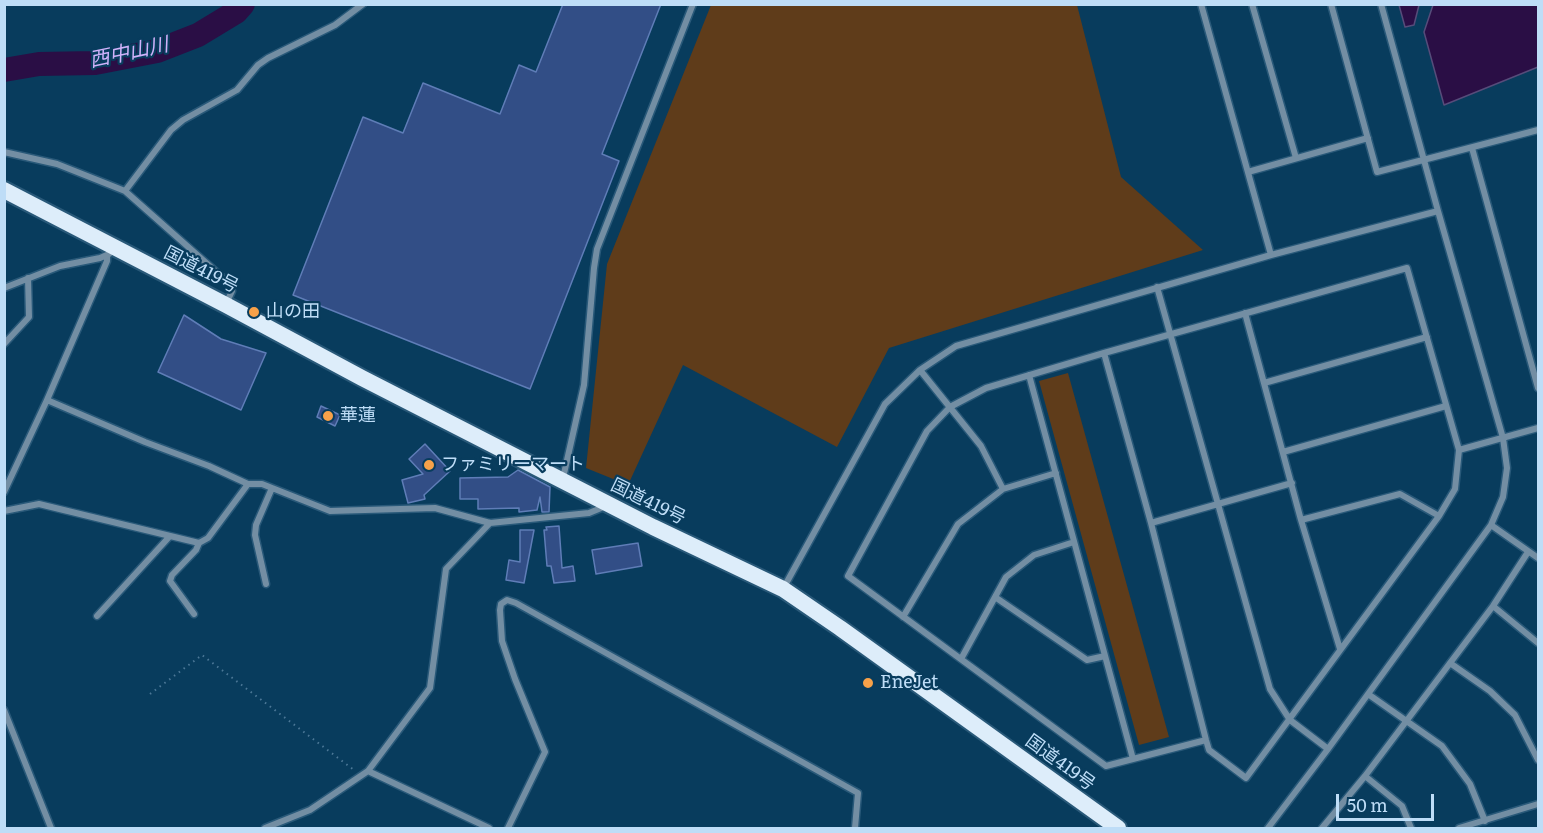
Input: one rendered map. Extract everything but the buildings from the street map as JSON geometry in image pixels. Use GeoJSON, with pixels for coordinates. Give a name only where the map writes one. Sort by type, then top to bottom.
{"type":"FeatureCollection","features":[{"type":"Feature","properties":{"kind":"highway","name":"国道419号"},"geometry":{"type":"LineString","coordinates":[[4,190],[111,252],[226,305],[562,481],[783,589],[1118,828]]}},
{"type":"Feature","properties":{"kind":"street"},"geometry":{"type":"LineString","coordinates":[[125,191],[171,130],[183,120],[237,90],[268,58],[335,25],[363,4]]}},
{"type":"Feature","properties":{"kind":"street"},"geometry":{"type":"LineString","coordinates":[[562,481],[584,385],[597,249],[693,4]]}},
{"type":"Feature","properties":{"kind":"street"},"geometry":{"type":"LineString","coordinates":[[1201,4],[1271,255]]}},
{"type":"Feature","properties":{"kind":"street"},"geometry":{"type":"LineString","coordinates":[[1252,4],[1296,158]]}},
{"type":"Feature","properties":{"kind":"street"},"geometry":{"type":"LineString","coordinates":[[1331,4],[1377,172],[1539,130]]}},
{"type":"Feature","properties":{"kind":"street"},"geometry":{"type":"LineString","coordinates":[[1268,828],[1491,525],[1503,497],[1507,468],[1503,438],[1437,211],[1381,4]]}},
{"type":"Feature","properties":{"kind":"street"},"geometry":{"type":"LineString","coordinates":[[1248,172],[1368,138]]}},
{"type":"Feature","properties":{"kind":"street"},"geometry":{"type":"LineString","coordinates":[[1472,148],[1539,388]]}},
{"type":"Feature","properties":{"kind":"street"},"geometry":{"type":"LineString","coordinates":[[4,152],[57,164],[125,191],[229,283],[232,291],[226,305]]}},
{"type":"Feature","properties":{"kind":"street"},"geometry":{"type":"LineString","coordinates":[[783,589],[885,404],[920,370],[956,346],[1271,255],[1437,211]]}},
{"type":"Feature","properties":{"kind":"street"},"geometry":{"type":"LineString","coordinates":[[4,288],[60,266],[111,252]]}},
{"type":"Feature","properties":{"kind":"street"},"geometry":{"type":"LineString","coordinates":[[4,492],[111,252]]}},
{"type":"Feature","properties":{"kind":"street"},"geometry":{"type":"LineString","coordinates":[[1104,353],[1151,523],[1209,750],[1246,778],[1439,516],[1455,489],[1459,450],[1407,268],[1104,353],[986,388],[950,407],[927,431],[848,576],[1106,766],[1206,741]]}},
{"type":"Feature","properties":{"kind":"street"},"geometry":{"type":"LineString","coordinates":[[4,344],[29,317],[28,278]]}},
{"type":"Feature","properties":{"kind":"street"},"geometry":{"type":"LineString","coordinates":[[1157,287],[1270,689],[1290,720],[1328,749]]}},
{"type":"Feature","properties":{"kind":"street"},"geometry":{"type":"LineString","coordinates":[[1245,314],[1301,520],[1340,649]]}},
{"type":"Feature","properties":{"kind":"street"},"geometry":{"type":"LineString","coordinates":[[1264,383],[1427,337]]}},
{"type":"Feature","properties":{"kind":"street"},"geometry":{"type":"LineString","coordinates":[[920,370],[981,446],[1003,489]]}},
{"type":"Feature","properties":{"kind":"street"},"geometry":{"type":"LineString","coordinates":[[1029,375],[1133,759]]}},
{"type":"Feature","properties":{"kind":"street"},"geometry":{"type":"LineString","coordinates":[[46,400],[248,484],[262,484],[330,511],[435,508],[490,523],[590,513],[609,504]]}},
{"type":"Feature","properties":{"kind":"street"},"geometry":{"type":"LineString","coordinates":[[1283,452],[1446,406]]}},
{"type":"Feature","properties":{"kind":"street"},"geometry":{"type":"LineString","coordinates":[[1459,450],[1539,428]]}},
{"type":"Feature","properties":{"kind":"street"},"geometry":{"type":"LineString","coordinates":[[903,617],[958,524],[1003,489],[1056,473]]}},
{"type":"Feature","properties":{"kind":"street"},"geometry":{"type":"LineString","coordinates":[[1151,523],[1292,483]]}},
{"type":"Feature","properties":{"kind":"street"},"geometry":{"type":"LineString","coordinates":[[194,614],[170,581],[172,575],[196,550],[199,543],[208,538],[248,484]]}},
{"type":"Feature","properties":{"kind":"street"},"geometry":{"type":"LineString","coordinates":[[267,584],[255,535],[256,525],[272,488]]}},
{"type":"Feature","properties":{"kind":"street"},"geometry":{"type":"LineString","coordinates":[[1301,520],[1400,494],[1439,516]]}},
{"type":"Feature","properties":{"kind":"street"},"geometry":{"type":"LineString","coordinates":[[4,511],[39,504],[199,543]]}},
{"type":"Feature","properties":{"kind":"street"},"geometry":{"type":"LineString","coordinates":[[265,828],[310,810],[368,771],[430,688],[446,569],[490,523]]}},
{"type":"Feature","properties":{"kind":"street"},"geometry":{"type":"LineString","coordinates":[[1491,525],[1539,558]]}},
{"type":"Feature","properties":{"kind":"street"},"geometry":{"type":"LineString","coordinates":[[97,616],[170,536]]}},
{"type":"Feature","properties":{"kind":"street"},"geometry":{"type":"LineString","coordinates":[[960,659],[1006,577],[1034,555],[1074,542]]}},
{"type":"Feature","properties":{"kind":"street"},"geometry":{"type":"LineString","coordinates":[[1322,828],[1365,776],[1493,606],[1528,552]]}},
{"type":"Feature","properties":{"kind":"street"},"geometry":{"type":"LineString","coordinates":[[995,597],[1087,660],[1105,656]]}},
{"type":"Feature","properties":{"kind":"street"},"geometry":{"type":"LineString","coordinates":[[508,828],[544,752],[502,640],[500,610],[501,604],[507,600],[858,793],[855,828]]}},
{"type":"Feature","properties":{"kind":"street"},"geometry":{"type":"LineString","coordinates":[[1493,606],[1539,643]]}},
{"type":"Feature","properties":{"kind":"street"},"geometry":{"type":"LineString","coordinates":[[1450,663],[1490,691],[1515,716],[1539,760]]}},
{"type":"Feature","properties":{"kind":"street"},"geometry":{"type":"LineString","coordinates":[[1368,694],[1442,746],[1470,784],[1485,820]]}},
{"type":"Feature","properties":{"kind":"street"},"geometry":{"type":"LineString","coordinates":[[4,710],[51,828]]}},
{"type":"Feature","properties":{"kind":"street"},"geometry":{"type":"LineString","coordinates":[[368,771],[489,828]]}},
{"type":"Feature","properties":{"kind":"street"},"geometry":{"type":"LineString","coordinates":[[1365,776],[1402,806],[1411,828]]}},
{"type":"Feature","properties":{"kind":"street"},"geometry":{"type":"LineString","coordinates":[[1459,828],[1539,804]]}},
{"type":"Feature","properties":{"kind":"path"},"geometry":{"type":"LineString","coordinates":[[150,694],[202,655],[361,776]]}},
{"type":"Feature","properties":{"kind":"shaded area"},"geometry":{"type":"Polygon","coordinates":[[[711,5],[1077,5],[1121,177],[1203,250],[889,348],[837,447],[683,365],[628,485],[586,468],[607,264],[711,5]]]}},
{"type":"Feature","properties":{"kind":"shaded area"},"geometry":{"type":"Polygon","coordinates":[[[1399,5],[1419,5],[1414,25],[1405,27],[1399,5]]]}},
{"type":"Feature","properties":{"kind":"shaded area"},"geometry":{"type":"Polygon","coordinates":[[[1433,5],[1538,5],[1538,67],[1444,105],[1424,32],[1433,5]]]}},
{"type":"Feature","properties":{"kind":"shaded area"},"geometry":{"type":"Polygon","coordinates":[[[1068,373],[1169,737],[1139,745],[1039,381],[1068,373]]]}},
{"type":"Feature","properties":{"kind":"waterway","name":"西中山川"},"geometry":{"type":"LineString","coordinates":[[4,70],[39,64],[95,63],[157,51],[198,35],[236,12],[243,4]]}},
{"type":"Feature","properties":{"kind":"place","name":"山の田"},"geometry":{"type":"Point","coordinates":[254,312]}},
{"type":"Feature","properties":{"kind":"place","name":"華蓮"},"geometry":{"type":"Point","coordinates":[328,416]}},
{"type":"Feature","properties":{"kind":"place","name":"ファミリーマート"},"geometry":{"type":"Point","coordinates":[429,465]}},
{"type":"Feature","properties":{"kind":"place","name":"EneJet"},"geometry":{"type":"Point","coordinates":[868,683]}}]}
